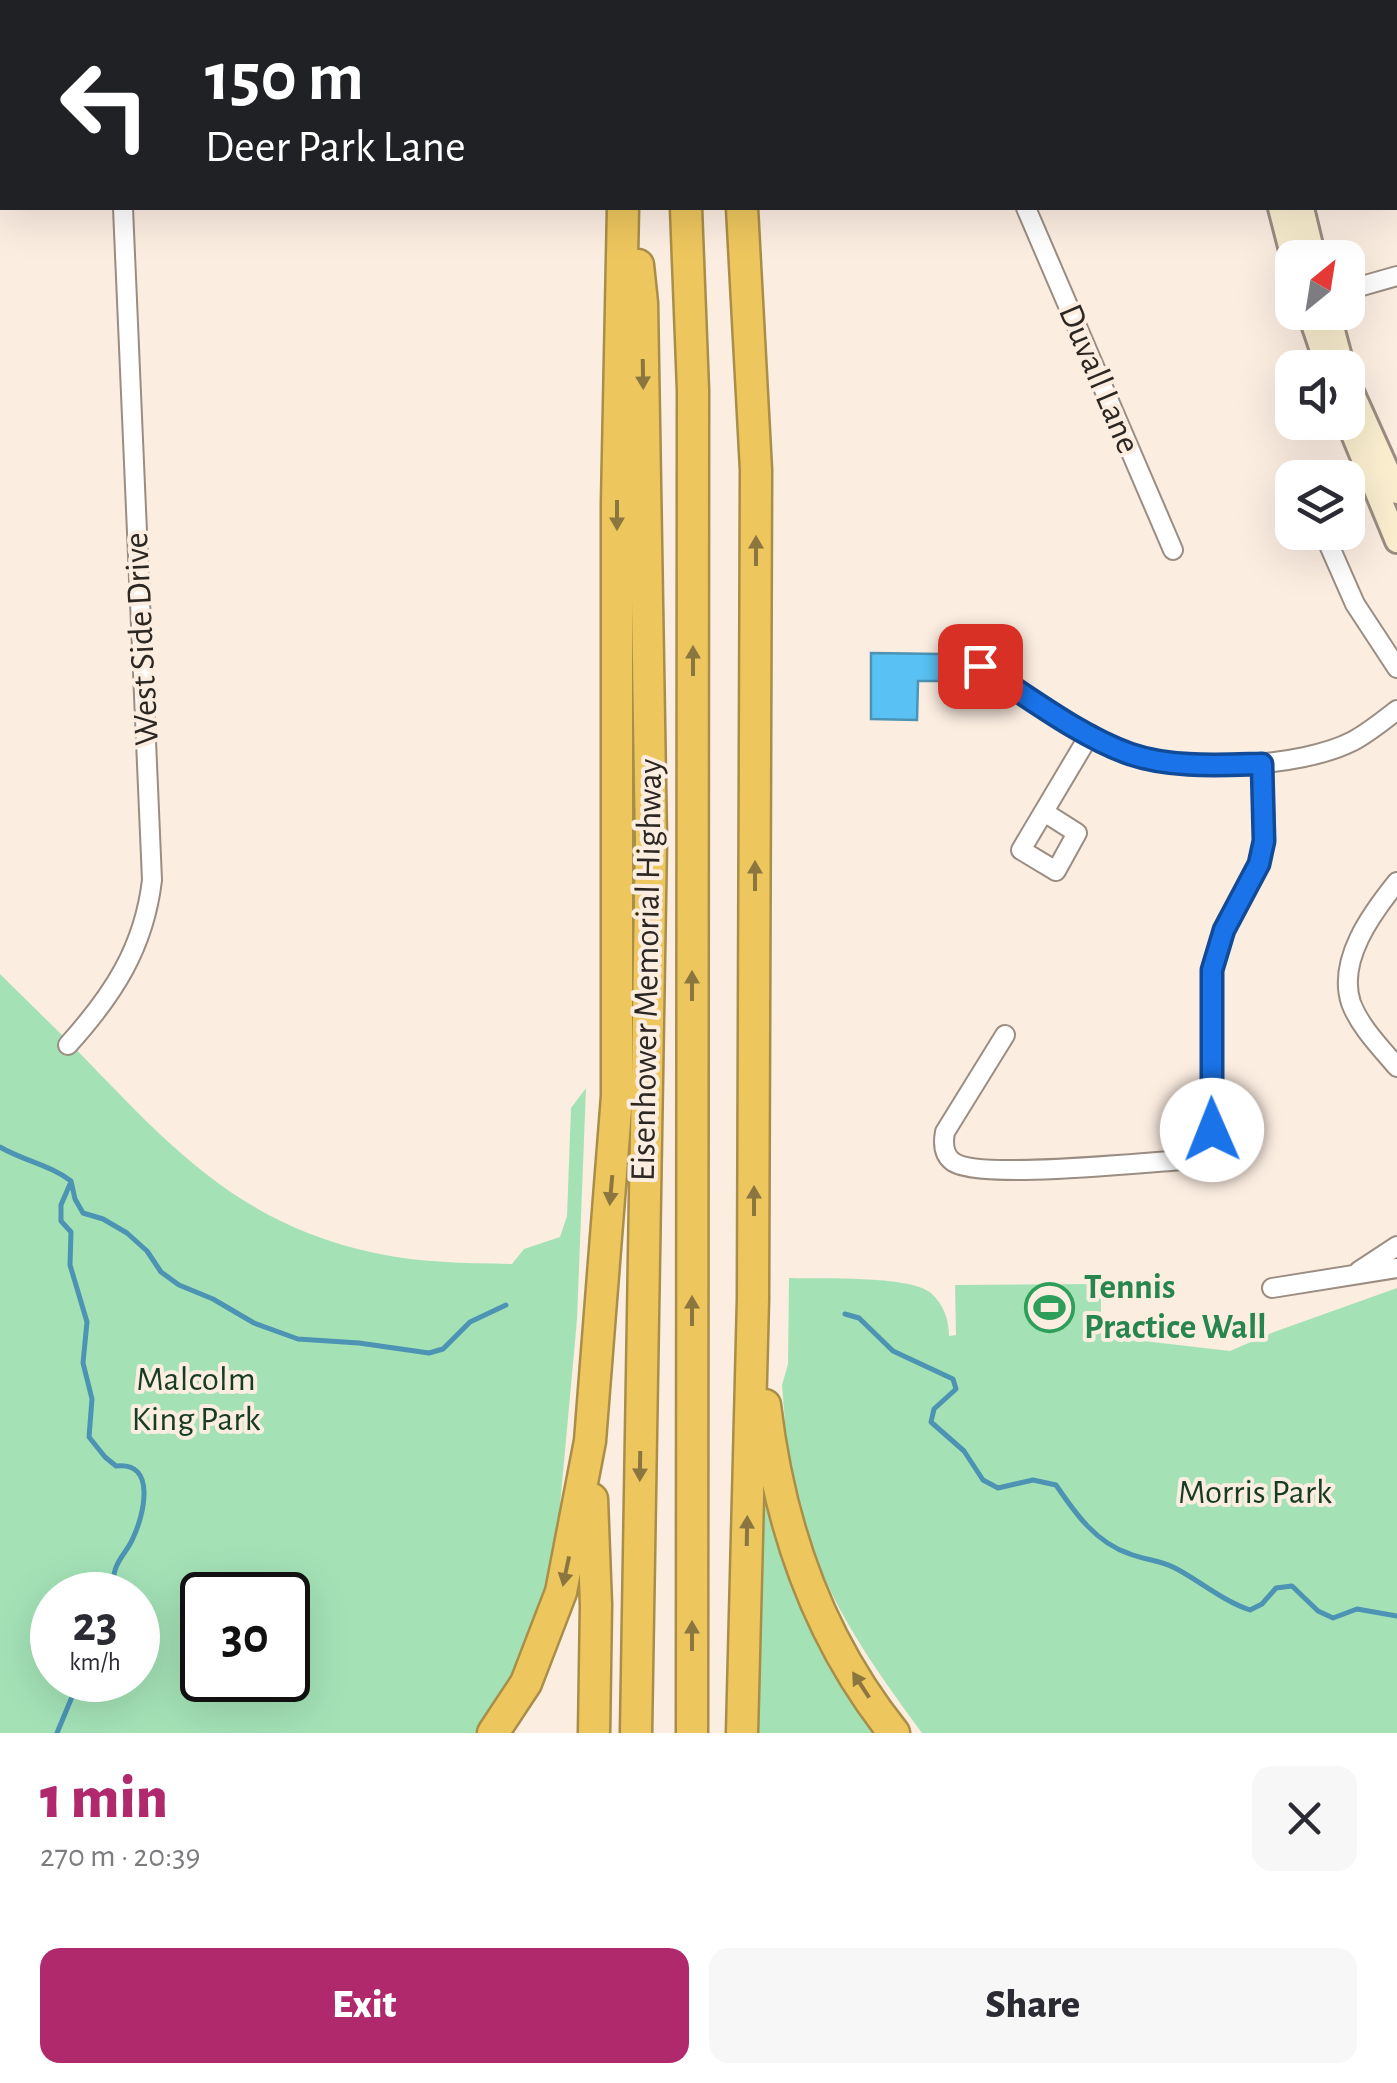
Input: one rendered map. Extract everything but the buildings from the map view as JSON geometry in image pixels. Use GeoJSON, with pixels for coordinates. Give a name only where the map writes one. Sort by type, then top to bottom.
{"type":"FeatureCollection","features":[{"type":"Feature","properties":{"kind":"highway"},"geometry":{"type":"LineString","coordinates":[[594,1733],[596,1605],[590,1441],[617,1096],[617,543],[622,210]]}},
{"type":"Feature","properties":{"kind":"highway","name":"Eisenhower Memorial Highway"},"geometry":{"type":"LineString","coordinates":[[632,210],[642,303],[651,840],[636,1733]]}},
{"type":"Feature","properties":{"kind":"highway"},"geometry":{"type":"LineString","coordinates":[[686,210],[693,390],[692,1733]]}},
{"type":"Feature","properties":{"kind":"highway"},"geometry":{"type":"LineString","coordinates":[[742,210],[756,470],[753,1299],[742,1733]]}},
{"type":"Feature","properties":{"kind":"highway"},"geometry":{"type":"LineString","coordinates":[[753,1299],[775,1474],[797,1558],[830,1635],[894,1733]]}},
{"type":"Feature","properties":{"kind":"highway"},"geometry":{"type":"LineString","coordinates":[[493,1733],[526,1684],[556,1607],[590,1441]]}},
{"type":"Feature","properties":{"kind":"street","name":"West Side Drive"},"geometry":{"type":"LineString","coordinates":[[68,1045],[112,994],[132,959],[148,910],[152,880],[123,210]]}},
{"type":"Feature","properties":{"kind":"street","name":"Duvall Lane"},"geometry":{"type":"LineString","coordinates":[[1027,210],[1173,550]]}},
{"type":"Feature","properties":{"kind":"street"},"geometry":{"type":"LineString","coordinates":[[1281,210],[1288,240]]}},
{"type":"Feature","properties":{"kind":"street"},"geometry":{"type":"LineString","coordinates":[[1302,210],[1310,240]]}},
{"type":"Feature","properties":{"kind":"street"},"geometry":{"type":"LineString","coordinates":[[1365,285],[1397,276]]}},
{"type":"Feature","properties":{"kind":"street"},"geometry":{"type":"LineString","coordinates":[[1365,421],[1397,492]]}},
{"type":"Feature","properties":{"kind":"street"},"geometry":{"type":"LineString","coordinates":[[1355,440],[1397,541]]}},
{"type":"Feature","properties":{"kind":"street"},"geometry":{"type":"LineString","coordinates":[[1332,550],[1355,604],[1397,668]]}},
{"type":"Feature","properties":{"kind":"street"},"geometry":{"type":"LineString","coordinates":[[980,666],[1090,734],[1132,755],[1161,761],[1262,764],[1312,756],[1352,741],[1397,710]]}},
{"type":"Feature","properties":{"kind":"street"},"geometry":{"type":"LineString","coordinates":[[1044,812],[1090,734]]}},
{"type":"Feature","properties":{"kind":"street"},"geometry":{"type":"LineString","coordinates":[[1005,1035],[945,1132],[944,1143],[952,1161],[963,1167],[1000,1170],[1185,1160],[1205,1152],[1212,1130],[1212,970],[1224,930],[1259,864],[1264,841],[1262,764]]}},
{"type":"Feature","properties":{"kind":"street"},"geometry":{"type":"LineString","coordinates":[[1397,882],[1362,930],[1350,970],[1350,1001],[1366,1029],[1397,1067]]}},
{"type":"Feature","properties":{"kind":"street"},"geometry":{"type":"LineString","coordinates":[[1358,1272],[1397,1246]]}},
{"type":"Feature","properties":{"kind":"street"},"geometry":{"type":"LineString","coordinates":[[1272,1288],[1397,1268]]}},
{"type":"Feature","properties":{"kind":"green space","name":"Malcolm King Park"},"geometry":{"type":"Polygon","coordinates":[[[0,974],[135,1110],[203,1172],[280,1220],[324,1239],[375,1253],[443,1262],[512,1264],[524,1249],[560,1237],[567,1216],[571,1108],[586,1088],[577,1320],[555,1560],[536,1629],[502,1699],[477,1733],[0,1733],[0,974]]]}},
{"type":"Feature","properties":{"kind":"green space","name":"Morris Park"},"geometry":{"type":"Polygon","coordinates":[[[789,1278],[841,1278],[920,1287],[931,1293],[942,1308],[949,1336],[956,1335],[955,1285],[1101,1284],[1101,1336],[1230,1351],[1397,1288],[1397,1733],[922,1733],[848,1624],[819,1566],[801,1503],[797,1502],[788,1460],[782,1385],[788,1364],[789,1278]]]}},
{"type":"Feature","properties":{"kind":"green space"},"geometry":{"type":"Polygon","coordinates":[[[760,1478],[878,1733],[756,1733],[760,1478]]]}},
{"type":"Feature","properties":{"kind":"water"},"geometry":{"type":"Polygon","coordinates":[[[871,653],[940,654],[939,681],[918,681],[917,720],[871,719],[871,653]]]}},
{"type":"Feature","properties":{"kind":"waterway"},"geometry":{"type":"LineString","coordinates":[[0,1147],[71,1181],[83,1213],[127,1233],[147,1251],[161,1272],[179,1285],[254,1323],[298,1339],[429,1353],[443,1349],[470,1322],[506,1305]]}},
{"type":"Feature","properties":{"kind":"waterway"},"geometry":{"type":"LineString","coordinates":[[70,1184],[61,1205],[61,1221],[71,1232],[70,1265],[87,1322],[83,1363],[92,1399],[89,1437],[116,1466],[137,1472],[144,1492],[137,1528],[115,1572]]}},
{"type":"Feature","properties":{"kind":"waterway"},"geometry":{"type":"LineString","coordinates":[[845,1314],[859,1318],[893,1351],[953,1379],[956,1389],[934,1409],[931,1422],[964,1451],[983,1480],[998,1488],[1033,1480],[1056,1485],[1079,1516],[1107,1543],[1169,1565],[1250,1610],[1262,1604],[1276,1588],[1292,1586],[1318,1611],[1333,1618],[1357,1609],[1397,1616]]}},
{"type":"Feature","properties":{"kind":"waterway"},"geometry":{"type":"LineString","coordinates":[[57,1733],[70,1702]]}},
{"type":"Feature","properties":{"kind":"place","name":"Tennis Practice Wall"},"geometry":{"type":"Point","coordinates":[1049,1307]}},
{"type":"Feature","properties":{"kind":"route"},"geometry":{"type":"LineString","coordinates":[[980,666],[1107,744],[1132,755],[1161,761],[1262,764],[1265,816],[1259,864],[1216,948],[1212,970],[1212,1130]]}}]}
